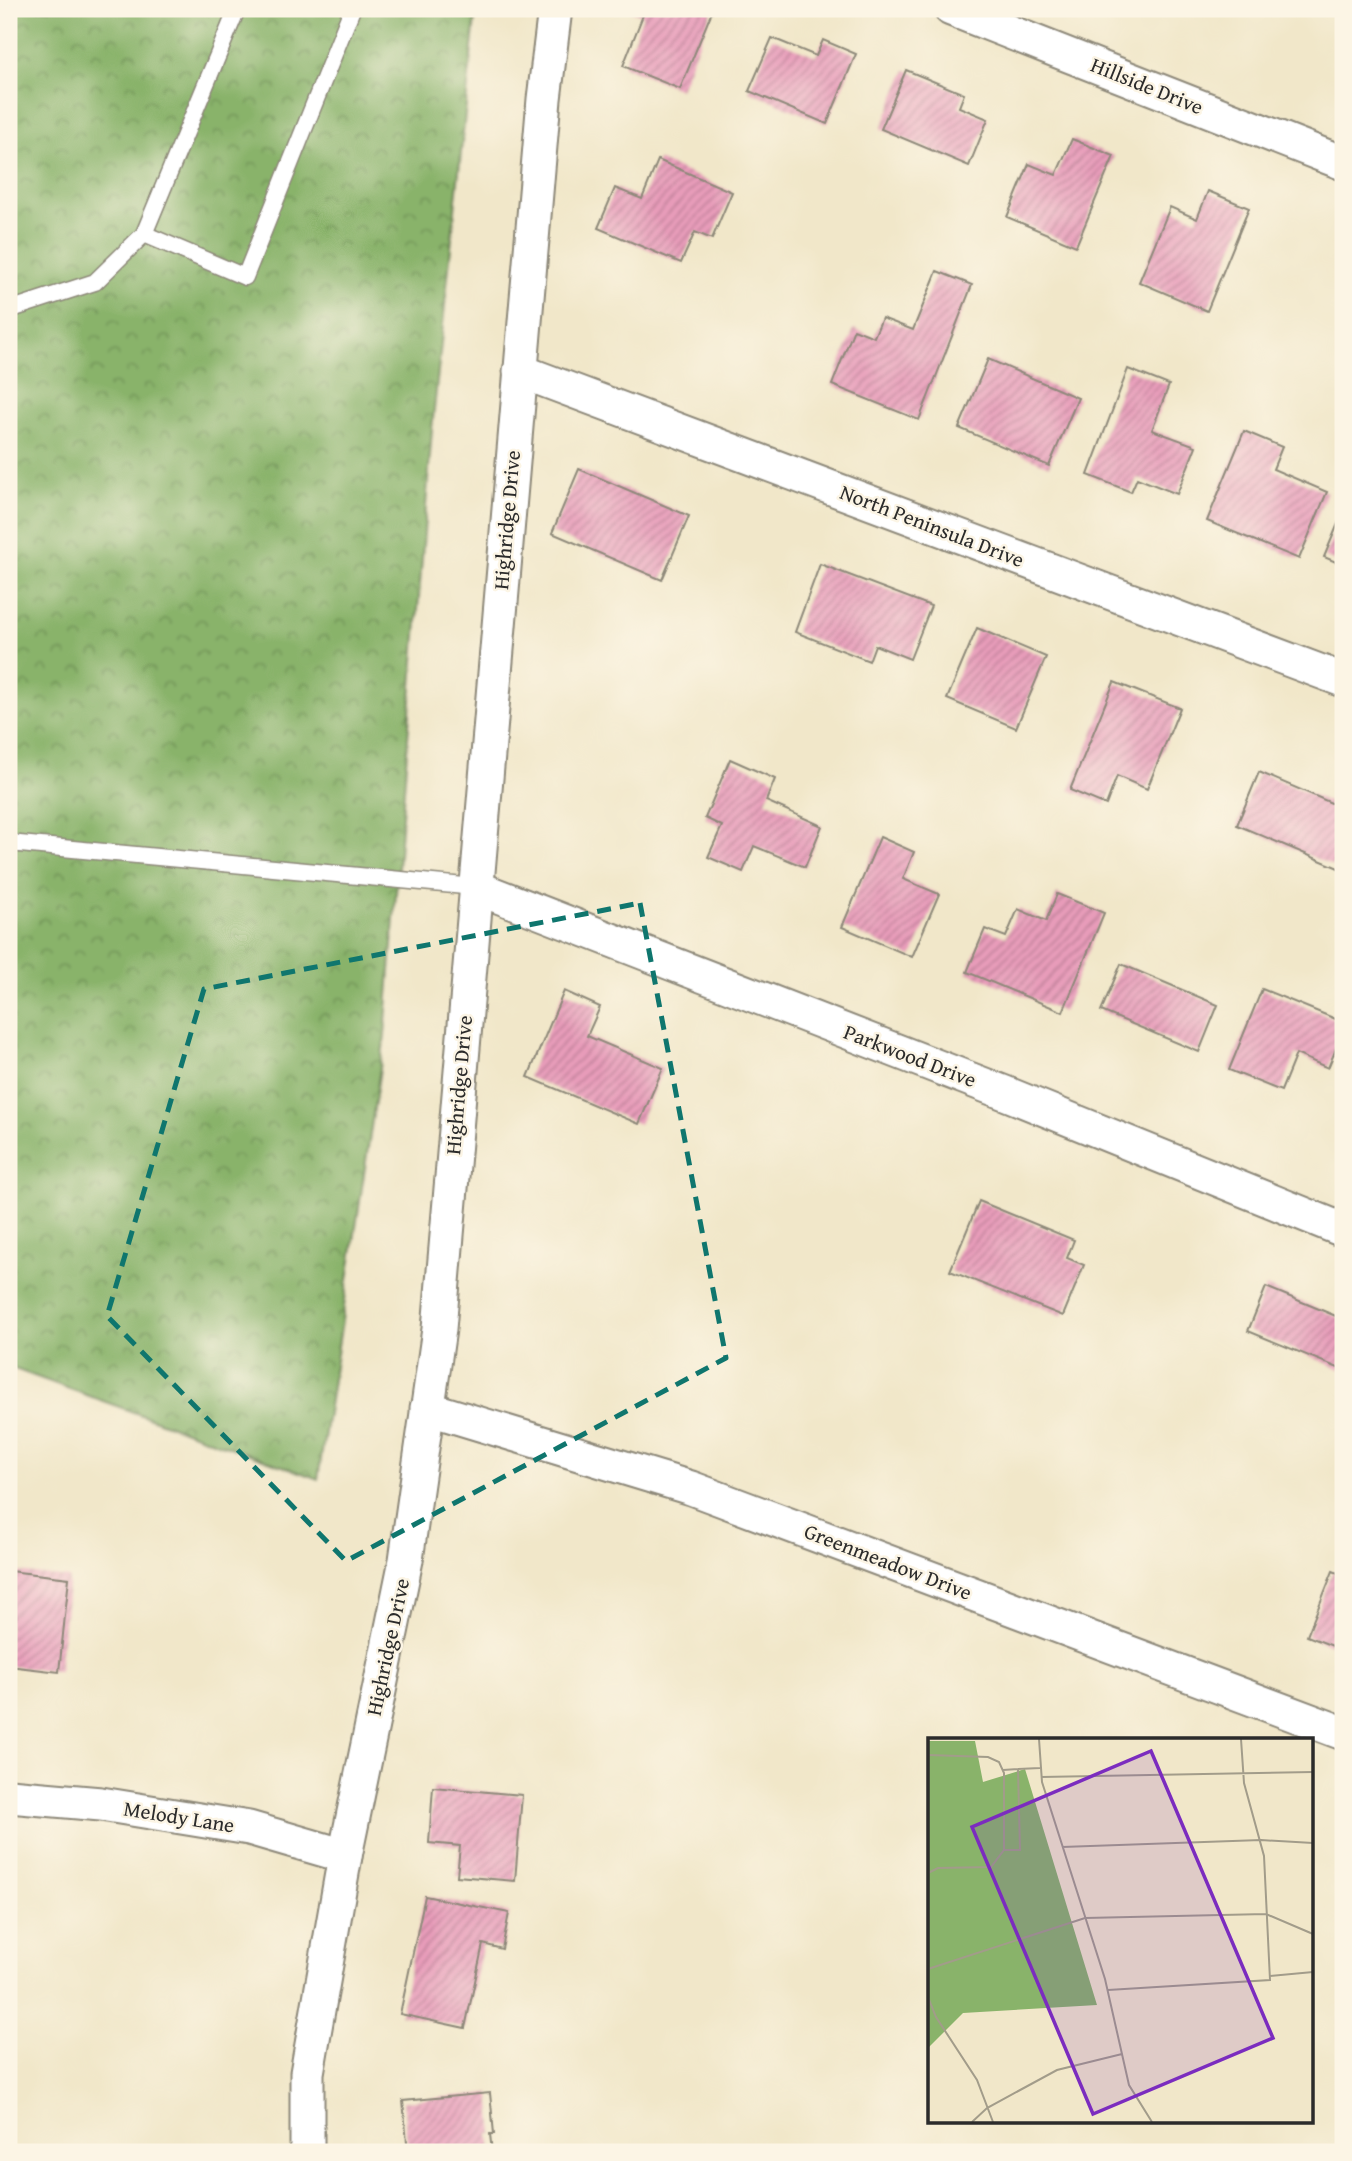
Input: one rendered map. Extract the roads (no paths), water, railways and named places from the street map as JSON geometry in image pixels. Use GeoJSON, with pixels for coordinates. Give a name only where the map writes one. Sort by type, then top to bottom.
{"type":"FeatureCollection","features":[{"type":"Feature","properties":{"kind":"street","name":"Highridge Drive"},"geometry":{"type":"LineString","coordinates":[[307,2152],[307,2073],[345,1856],[406,1560],[439,1329],[520,372],[555,9]]}},
{"type":"Feature","properties":{"kind":"street","name":"Hillside Drive"},"geometry":{"type":"LineString","coordinates":[[951,9],[1343,163]]}},
{"type":"Feature","properties":{"kind":"street","name":"North Peninsula Drive"},"geometry":{"type":"LineString","coordinates":[[520,372],[1343,680]]}},
{"type":"Feature","properties":{"kind":"street","name":"Parkwood Drive"},"geometry":{"type":"LineString","coordinates":[[475,887],[1018,1098],[1343,1230]]}},
{"type":"Feature","properties":{"kind":"street","name":"Greenmeadow Drive"},"geometry":{"type":"LineString","coordinates":[[427,1408],[691,1488],[1343,1733]]}},
{"type":"Feature","properties":{"kind":"street","name":"Melody Lane"},"geometry":{"type":"LineString","coordinates":[[9,1796],[102,1804],[248,1828],[345,1856]]}},
{"type":"Feature","properties":{"kind":"lane"},"geometry":{"type":"LineString","coordinates":[[9,307],[15,308],[95,282],[144,234],[237,9]]}},
{"type":"Feature","properties":{"kind":"lane"},"geometry":{"type":"LineString","coordinates":[[144,234],[245,277],[352,9]]}},
{"type":"Feature","properties":{"kind":"lane"},"geometry":{"type":"LineString","coordinates":[[9,844],[475,887]]}}]}
